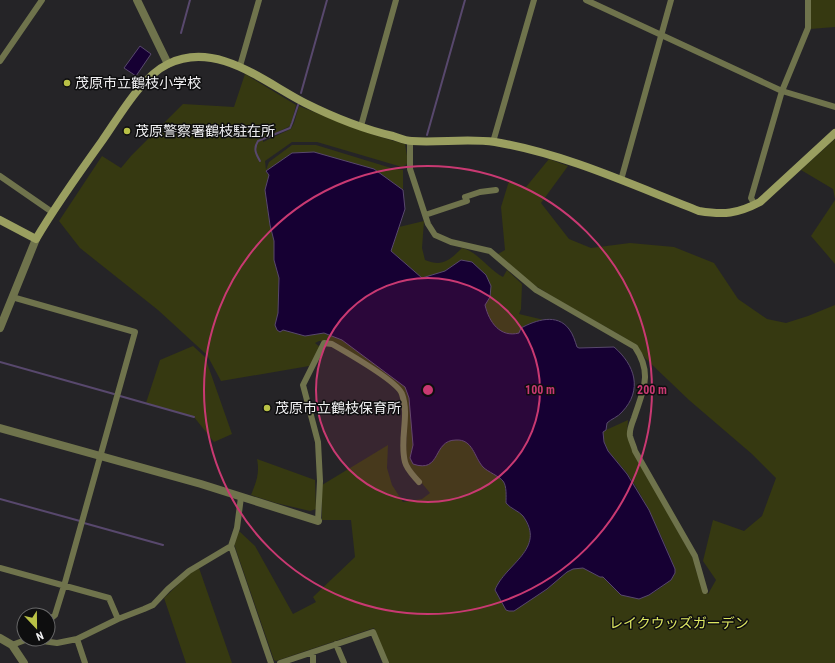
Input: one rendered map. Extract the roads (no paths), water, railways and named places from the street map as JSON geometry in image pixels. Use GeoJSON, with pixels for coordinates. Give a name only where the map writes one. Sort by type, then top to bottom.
{"type":"FeatureCollection","features":[{"type":"Feature","properties":{"kind":"main road"},"geometry":{"type":"LineString","coordinates":[[0,220],[36,238],[52,212],[146,80],[168,64],[191,56],[216,58],[240,66],[317,109],[381,133],[410,141],[472,140],[493,142],[536,151],[567,159],[699,211],[718,214],[726,214],[747,209],[760,202],[787,179],[835,133]]}},
{"type":"Feature","properties":{"kind":"street"},"geometry":{"type":"LineString","coordinates":[[0,61],[42,0]]}},
{"type":"Feature","properties":{"kind":"street"},"geometry":{"type":"LineString","coordinates":[[137,0],[168,64]]}},
{"type":"Feature","properties":{"kind":"street"},"geometry":{"type":"LineString","coordinates":[[240,66],[259,0]]}},
{"type":"Feature","properties":{"kind":"street"},"geometry":{"type":"LineString","coordinates":[[361,126],[396,0]]}},
{"type":"Feature","properties":{"kind":"street"},"geometry":{"type":"LineString","coordinates":[[493,142],[534,0]]}},
{"type":"Feature","properties":{"kind":"street"},"geometry":{"type":"LineString","coordinates":[[586,0],[782,91],[835,106]]}},
{"type":"Feature","properties":{"kind":"street"},"geometry":{"type":"LineString","coordinates":[[621,180],[671,0]]}},
{"type":"Feature","properties":{"kind":"street"},"geometry":{"type":"LineString","coordinates":[[755,205],[751,198],[782,91],[808,28],[808,0]]}},
{"type":"Feature","properties":{"kind":"street"},"geometry":{"type":"LineString","coordinates":[[410,141],[410,169],[428,224],[435,235],[451,242],[490,251],[536,290],[635,347],[644,363],[646,377],[644,389],[631,426],[630,435],[635,451],[695,556],[705,591]]}},
{"type":"Feature","properties":{"kind":"street"},"geometry":{"type":"LineString","coordinates":[[0,176],[52,212]]}},
{"type":"Feature","properties":{"kind":"street"},"geometry":{"type":"LineString","coordinates":[[425,215],[467,201],[465,197],[480,192],[496,190]]}},
{"type":"Feature","properties":{"kind":"street"},"geometry":{"type":"LineString","coordinates":[[0,328],[36,238]]}},
{"type":"Feature","properties":{"kind":"street"},"geometry":{"type":"LineString","coordinates":[[12,297],[135,332],[56,612]]}},
{"type":"Feature","properties":{"kind":"street"},"geometry":{"type":"LineString","coordinates":[[0,428],[101,456],[318,521],[320,481],[318,442],[303,385],[324,343],[332,344],[392,383],[402,393],[405,415],[405,462],[408,469],[419,482]]}},
{"type":"Feature","properties":{"kind":"street"},"geometry":{"type":"LineString","coordinates":[[241,497],[237,528],[231,546],[271,663]]}},
{"type":"Feature","properties":{"kind":"street"},"geometry":{"type":"LineString","coordinates":[[56,642],[77,639],[118,618],[153,604],[189,571],[231,546]]}},
{"type":"Feature","properties":{"kind":"street"},"geometry":{"type":"LineString","coordinates":[[0,568],[109,598],[118,618]]}},
{"type":"Feature","properties":{"kind":"street"},"geometry":{"type":"LineString","coordinates":[[280,663],[373,632],[386,663]]}},
{"type":"Feature","properties":{"kind":"street"},"geometry":{"type":"LineString","coordinates":[[0,638],[12,645],[24,663]]}},
{"type":"Feature","properties":{"kind":"street"},"geometry":{"type":"LineString","coordinates":[[77,639],[85,663]]}},
{"type":"Feature","properties":{"kind":"street"},"geometry":{"type":"LineString","coordinates":[[12,645],[16,644]]}},
{"type":"Feature","properties":{"kind":"street"},"geometry":{"type":"LineString","coordinates":[[336,644],[344,663]]}},
{"type":"Feature","properties":{"kind":"street"},"geometry":{"type":"LineString","coordinates":[[313,652],[313,663]]}},
{"type":"Feature","properties":{"kind":"waterway"},"geometry":{"type":"LineString","coordinates":[[181,33],[190,0]]}},
{"type":"Feature","properties":{"kind":"waterway"},"geometry":{"type":"LineString","coordinates":[[301,93],[327,0]]}},
{"type":"Feature","properties":{"kind":"waterway"},"geometry":{"type":"LineString","coordinates":[[427,135],[465,0]]}},
{"type":"Feature","properties":{"kind":"waterway"},"geometry":{"type":"LineString","coordinates":[[260,161],[255,149],[258,141],[290,128],[298,105]]}},
{"type":"Feature","properties":{"kind":"waterway"},"geometry":{"type":"LineString","coordinates":[[0,362],[114,394]]}},
{"type":"Feature","properties":{"kind":"waterway"},"geometry":{"type":"LineString","coordinates":[[120,396],[194,417]]}},
{"type":"Feature","properties":{"kind":"waterway"},"geometry":{"type":"LineString","coordinates":[[0,499],[80,521]]}},
{"type":"Feature","properties":{"kind":"waterway"},"geometry":{"type":"LineString","coordinates":[[84,523],[163,545]]}},
{"type":"Feature","properties":{"kind":"place","name":"茂原市立鶴枝小学校"},"geometry":{"type":"Point","coordinates":[67,83]}},
{"type":"Feature","properties":{"kind":"place","name":"茂原警察署鶴枝駐在所"},"geometry":{"type":"Point","coordinates":[127,131]}},
{"type":"Feature","properties":{"kind":"place","name":"茂原市立鶴枝保育所"},"geometry":{"type":"Point","coordinates":[267,408]}},
{"type":"Feature","properties":{"kind":"park label","name":"レイクウッズガーデン"},"geometry":{"type":"Point","coordinates":[679,623]}}]}
